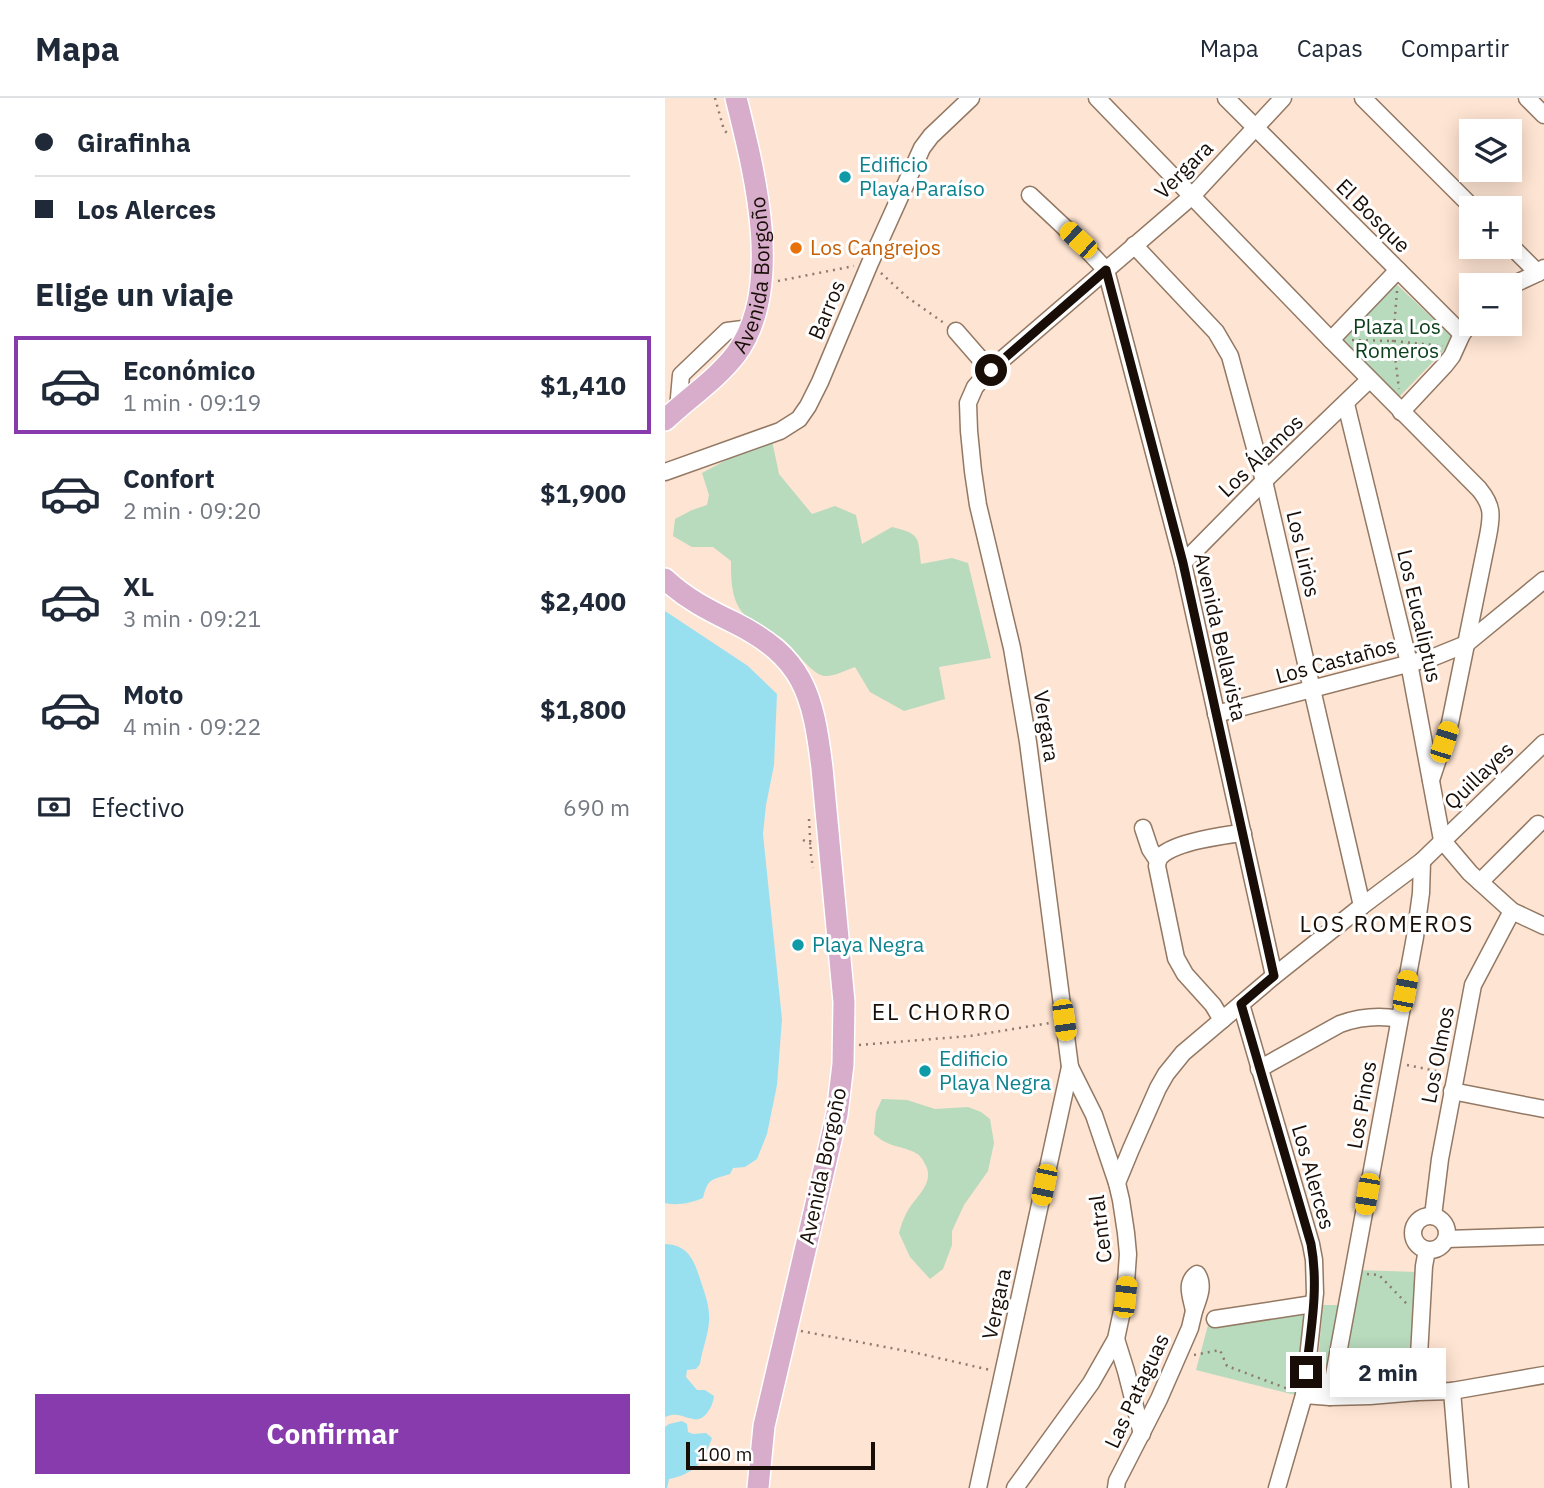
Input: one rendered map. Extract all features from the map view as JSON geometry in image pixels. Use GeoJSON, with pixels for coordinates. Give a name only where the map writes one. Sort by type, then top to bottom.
{"type":"FeatureCollection","features":[{"type":"Feature","properties":{"kind":"main road","name":"Avenida Borgoño"},"geometry":{"type":"LineString","coordinates":[[671,414],[731,360],[751,328],[756,313],[761,282],[762,247],[759,206],[753,165],[736,98]]}},
{"type":"Feature","properties":{"kind":"main road","name":"Avenida Borgoño"},"geometry":{"type":"LineString","coordinates":[[665,579],[702,607],[774,647],[793,666],[810,698],[818,729],[824,780],[844,1002],[844,1047],[837,1114],[764,1426],[758,1488]]}},
{"type":"Feature","properties":{"kind":"street","name":"Barros"},"geometry":{"type":"LineString","coordinates":[[665,472],[780,431],[799,419],[820,382],[922,148],[971,98]]}},
{"type":"Feature","properties":{"kind":"street"},"geometry":{"type":"LineString","coordinates":[[1097,98],[1486,498],[1491,520],[1450,723],[1431,780]]}},
{"type":"Feature","properties":{"kind":"street","name":"El Bosque"},"geometry":{"type":"LineString","coordinates":[[1226,98],[1459,330]]}},
{"type":"Feature","properties":{"kind":"street","name":"Vergara"},"geometry":{"type":"LineString","coordinates":[[978,1488],[1070,1068],[1028,742],[1012,648],[978,505],[968,403],[975,387],[991,370],[1191,197],[1283,98]]}},
{"type":"Feature","properties":{"kind":"street"},"geometry":{"type":"LineString","coordinates":[[1363,98],[1461,196]]}},
{"type":"Feature","properties":{"kind":"street"},"geometry":{"type":"LineString","coordinates":[[1527,98],[1544,116]]}},
{"type":"Feature","properties":{"kind":"street"},"geometry":{"type":"LineString","coordinates":[[1030,195],[1106,270]]}},
{"type":"Feature","properties":{"kind":"street","name":"Los Lirios"},"geometry":{"type":"LineString","coordinates":[[1134,245],[1216,332],[1233,365],[1265,481],[1361,906]]}},
{"type":"Feature","properties":{"kind":"street"},"geometry":{"type":"LineString","coordinates":[[1522,255],[1541,270],[1522,280]]}},
{"type":"Feature","properties":{"kind":"street","name":"Avenida Bellavista"},"geometry":{"type":"LineString","coordinates":[[1106,270],[1183,563],[1274,976]]}},
{"type":"Feature","properties":{"kind":"street"},"geometry":{"type":"LineString","coordinates":[[1331,340],[1398,270]]}},
{"type":"Feature","properties":{"kind":"street"},"geometry":{"type":"LineString","coordinates":[[956,331],[991,370]]}},
{"type":"Feature","properties":{"kind":"street"},"geometry":{"type":"LineString","coordinates":[[1401,412],[1445,365],[1462,336]]}},
{"type":"Feature","properties":{"kind":"street","name":"Los Álamos"},"geometry":{"type":"LineString","coordinates":[[1183,563],[1369,380]]}},
{"type":"Feature","properties":{"kind":"street","name":"Los Eucaliptus"},"geometry":{"type":"LineString","coordinates":[[1346,404],[1409,663],[1442,840]]}},
{"type":"Feature","properties":{"kind":"street"},"geometry":{"type":"LineString","coordinates":[[1466,644],[1544,580]]}},
{"type":"Feature","properties":{"kind":"street","name":"Los Castaños"},"geometry":{"type":"LineString","coordinates":[[1216,714],[1434,657],[1466,644]]}},
{"type":"Feature","properties":{"kind":"street","name":"Quillayes"},"geometry":{"type":"LineString","coordinates":[[1117,1183],[1158,1088],[1166,1074],[1193,1044],[1361,906],[1422,861],[1540,752]]}},
{"type":"Feature","properties":{"kind":"street"},"geometry":{"type":"LineString","coordinates":[[1480,882],[1538,824]]}},
{"type":"Feature","properties":{"kind":"street"},"geometry":{"type":"LineString","coordinates":[[1143,828],[1150,849],[1158,861]]}},
{"type":"Feature","properties":{"kind":"street"},"geometry":{"type":"LineString","coordinates":[[1222,1020],[1175,958],[1157,866],[1161,856],[1175,848],[1221,835],[1243,833]]}},
{"type":"Feature","properties":{"kind":"street"},"geometry":{"type":"LineString","coordinates":[[1442,840],[1480,882],[1512,911],[1544,926]]}},
{"type":"Feature","properties":{"kind":"street","name":"Los Pinos"},"geometry":{"type":"LineString","coordinates":[[1330,1397],[1415,937],[1422,861]]}},
{"type":"Feature","properties":{"kind":"street","name":"Los Olmos"},"geometry":{"type":"LineString","coordinates":[[1433,1216],[1453,1083],[1473,985],[1512,911]]}},
{"type":"Feature","properties":{"kind":"street","name":"Los Alerces"},"geometry":{"type":"LineString","coordinates":[[1241,1004],[1311,1244],[1315,1276],[1304,1395],[1277,1488]]}},
{"type":"Feature","properties":{"kind":"street"},"geometry":{"type":"LineString","coordinates":[[1259,1069],[1340,1024],[1374,1016],[1399,1018]]}},
{"type":"Feature","properties":{"kind":"street","name":"Central"},"geometry":{"type":"LineString","coordinates":[[1015,1488],[1091,1383],[1116,1339],[1125,1297],[1128,1255],[1125,1216],[1094,1115],[1070,1068]]}},
{"type":"Feature","properties":{"kind":"street"},"geometry":{"type":"LineString","coordinates":[[1453,1083],[1544,1110]]}},
{"type":"Feature","properties":{"kind":"street"},"geometry":{"type":"LineString","coordinates":[[1427,1216],[1438,1217],[1447,1229],[1446,1239],[1439,1248],[1427,1250],[1418,1245],[1413,1230],[1418,1221],[1427,1216]]}},
{"type":"Feature","properties":{"kind":"street"},"geometry":{"type":"LineString","coordinates":[[1446,1239],[1544,1236]]}},
{"type":"Feature","properties":{"kind":"street"},"geometry":{"type":"LineString","coordinates":[[1417,1392],[1427,1250]]}},
{"type":"Feature","properties":{"kind":"street"},"geometry":{"type":"LineString","coordinates":[[1215,1320],[1314,1304]]}},
{"type":"Feature","properties":{"kind":"street","name":"Las Pataguas"},"geometry":{"type":"LineString","coordinates":[[1116,1488],[1117,1481],[1159,1399],[1194,1311]]}},
{"type":"Feature","properties":{"kind":"street"},"geometry":{"type":"LineString","coordinates":[[1116,1339],[1142,1434]]}},
{"type":"Feature","properties":{"kind":"street"},"geometry":{"type":"LineString","coordinates":[[1304,1395],[1370,1396],[1452,1391],[1544,1375]]}},
{"type":"Feature","properties":{"kind":"street"},"geometry":{"type":"LineString","coordinates":[[1452,1391],[1460,1488]]}},
{"type":"Feature","properties":{"kind":"path"},"geometry":{"type":"LineString","coordinates":[[715,98],[724,130],[730,136]]}},
{"type":"Feature","properties":{"kind":"path"},"geometry":{"type":"LineString","coordinates":[[761,282],[785,281],[870,263],[907,297],[956,331]]}},
{"type":"Feature","properties":{"kind":"path"},"geometry":{"type":"LineString","coordinates":[[1398,270],[1394,341],[1401,412]]}},
{"type":"Feature","properties":{"kind":"path"},"geometry":{"type":"LineString","coordinates":[[1331,340],[1394,341],[1459,334]]}},
{"type":"Feature","properties":{"kind":"path"},"geometry":{"type":"LineString","coordinates":[[812,813],[809,826],[814,871]]}},
{"type":"Feature","properties":{"kind":"path"},"geometry":{"type":"LineString","coordinates":[[844,1047],[970,1036],[1064,1020]]}},
{"type":"Feature","properties":{"kind":"path"},"geometry":{"type":"LineString","coordinates":[[1391,1062],[1453,1083]]}},
{"type":"Feature","properties":{"kind":"path"},"geometry":{"type":"LineString","coordinates":[[1353,1273],[1379,1275],[1421,1318]]}},
{"type":"Feature","properties":{"kind":"path"},"geometry":{"type":"LineString","coordinates":[[785,1328],[1004,1373]]}},
{"type":"Feature","properties":{"kind":"path"},"geometry":{"type":"LineString","coordinates":[[1177,1357],[1220,1350],[1227,1366],[1304,1395]]}},
{"type":"Feature","properties":{"kind":"green space","name":"Plaza Los Romeros"},"geometry":{"type":"Polygon","coordinates":[[[1393,281],[1455,339],[1399,397],[1338,338],[1393,281]]]}},
{"type":"Feature","properties":{"kind":"green space"},"geometry":{"type":"Polygon","coordinates":[[[771,436],[779,474],[812,514],[835,506],[856,515],[862,544],[892,527],[913,534],[918,542],[921,564],[952,558],[968,563],[991,658],[939,667],[945,699],[904,711],[870,692],[855,667],[832,675],[819,674],[784,640],[752,621],[741,611],[734,594],[731,561],[713,547],[692,547],[673,536],[675,519],[707,505],[709,495],[702,473],[771,436]]]}},
{"type":"Feature","properties":{"kind":"green space"},"geometry":{"type":"Polygon","coordinates":[[[882,1099],[907,1100],[935,1109],[968,1107],[990,1119],[994,1143],[988,1171],[964,1205],[952,1231],[952,1245],[943,1269],[930,1279],[910,1257],[899,1233],[907,1212],[926,1184],[928,1171],[918,1154],[889,1144],[874,1134],[876,1112],[882,1099]]]}},
{"type":"Feature","properties":{"kind":"green space"},"geometry":{"type":"Polygon","coordinates":[[[1357,1270],[1417,1272],[1411,1374],[1404,1383],[1316,1384],[1323,1305],[1341,1305],[1357,1270]]]}},
{"type":"Feature","properties":{"kind":"green space"},"geometry":{"type":"Polygon","coordinates":[[[1308,1313],[1299,1396],[1196,1370],[1208,1325],[1308,1313]]]}},
{"type":"Feature","properties":{"kind":"water"},"geometry":{"type":"Polygon","coordinates":[[[665,611],[748,666],[777,694],[774,765],[763,834],[782,1019],[777,1085],[767,1134],[757,1159],[745,1167],[733,1168],[730,1174],[711,1181],[703,1198],[674,1204],[665,1203],[665,611]]]}},
{"type":"Feature","properties":{"kind":"water"},"geometry":{"type":"Polygon","coordinates":[[[665,1244],[681,1248],[691,1257],[708,1307],[708,1327],[700,1364],[696,1369],[687,1370],[686,1377],[697,1390],[705,1390],[714,1396],[708,1412],[697,1419],[676,1415],[665,1417],[665,1244]]]}},
{"type":"Feature","properties":{"kind":"water"},"geometry":{"type":"Polygon","coordinates":[[[682,1421],[687,1424],[688,1432],[706,1433],[712,1438],[697,1466],[685,1474],[669,1479],[665,1488],[665,1427],[682,1421]]]}},
{"type":"Feature","properties":{"kind":"place","name":"Edificio Playa Paraíso"},"geometry":{"type":"Point","coordinates":[845,177]}},
{"type":"Feature","properties":{"kind":"place","name":"Los Cangrejos"},"geometry":{"type":"Point","coordinates":[796,248]}},
{"type":"Feature","properties":{"kind":"place","name":"Playa Negra"},"geometry":{"type":"Point","coordinates":[798,945]}},
{"type":"Feature","properties":{"kind":"place","name":"Edificio Playa Negra"},"geometry":{"type":"Point","coordinates":[925,1071]}},
{"type":"Feature","properties":{"kind":"district","name":"LOS ROMEROS"},"geometry":{"type":"Point","coordinates":[1387,924]}},
{"type":"Feature","properties":{"kind":"district","name":"EL CHORRO"},"geometry":{"type":"Point","coordinates":[942,1012]}},
{"type":"Feature","properties":{"kind":"route"},"geometry":{"type":"LineString","coordinates":[[991,370],[1106,270],[1183,563],[1274,976],[1241,1004],[1314,1260],[1315,1293],[1306,1372]]}}]}
